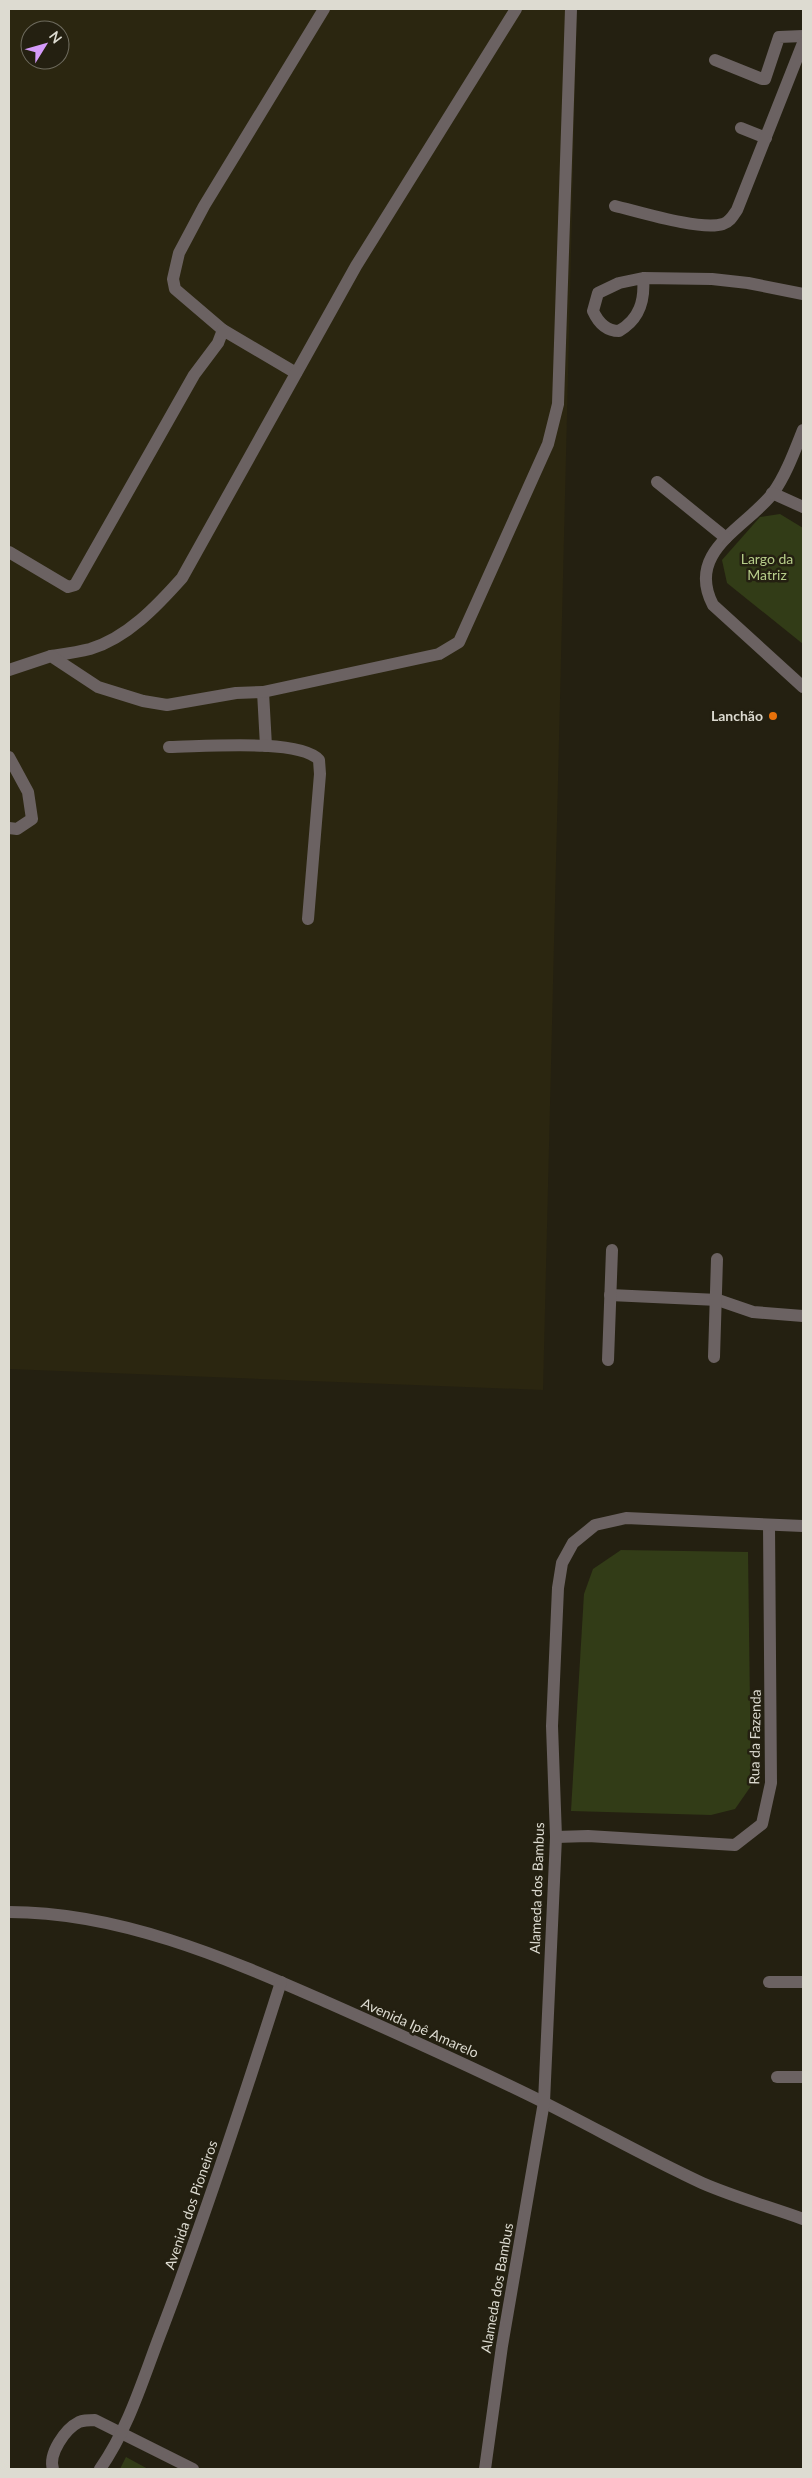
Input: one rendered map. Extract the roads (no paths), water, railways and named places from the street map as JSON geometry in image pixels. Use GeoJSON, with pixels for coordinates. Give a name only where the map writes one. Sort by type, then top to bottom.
{"type":"FeatureCollection","features":[{"type":"Feature","properties":{"kind":"street"},"geometry":{"type":"LineString","coordinates":[[296,373],[224,330],[175,288],[172,279],[179,253],[204,206],[324,9]]}},
{"type":"Feature","properties":{"kind":"street"},"geometry":{"type":"LineString","coordinates":[[9,671],[51,656],[91,649],[116,636],[141,620],[182,578],[356,266],[516,9]]}},
{"type":"Feature","properties":{"kind":"street"},"geometry":{"type":"LineString","coordinates":[[51,656],[98,687],[143,701],[167,705],[236,692],[263,692],[439,654],[459,642],[548,444],[558,404],[572,9]]}},
{"type":"Feature","properties":{"kind":"street"},"geometry":{"type":"LineString","coordinates":[[714,60],[765,79],[779,37],[803,36]]}},
{"type":"Feature","properties":{"kind":"street"},"geometry":{"type":"LineString","coordinates":[[616,206],[694,224],[713,225],[726,223],[737,210],[803,43]]}},
{"type":"Feature","properties":{"kind":"street"},"geometry":{"type":"LineString","coordinates":[[741,128],[766,138]]}},
{"type":"Feature","properties":{"kind":"street"},"geometry":{"type":"LineString","coordinates":[[643,278],[645,297],[630,322],[619,331],[603,326],[593,311],[598,293],[619,283],[643,278],[712,279],[748,283],[803,294]]}},
{"type":"Feature","properties":{"kind":"street"},"geometry":{"type":"LineString","coordinates":[[9,552],[58,582],[68,587],[74,585],[194,375],[218,343],[224,330]]}},
{"type":"Feature","properties":{"kind":"street"},"geometry":{"type":"LineString","coordinates":[[803,430],[772,493],[726,538],[712,556],[707,573],[708,594],[713,605],[803,687]]}},
{"type":"Feature","properties":{"kind":"street"},"geometry":{"type":"LineString","coordinates":[[656,482],[726,538]]}},
{"type":"Feature","properties":{"kind":"street"},"geometry":{"type":"LineString","coordinates":[[772,493],[803,507]]}},
{"type":"Feature","properties":{"kind":"street"},"geometry":{"type":"LineString","coordinates":[[263,692],[266,746]]}},
{"type":"Feature","properties":{"kind":"street"},"geometry":{"type":"LineString","coordinates":[[169,747],[266,746],[310,753],[319,760],[320,774],[308,919]]}},
{"type":"Feature","properties":{"kind":"street"},"geometry":{"type":"LineString","coordinates":[[9,756],[28,792],[32,819],[17,829],[9,828]]}},
{"type":"Feature","properties":{"kind":"street"},"geometry":{"type":"LineString","coordinates":[[608,1360],[612,1250]]}},
{"type":"Feature","properties":{"kind":"street"},"geometry":{"type":"LineString","coordinates":[[714,1357],[717,1259]]}},
{"type":"Feature","properties":{"kind":"street"},"geometry":{"type":"LineString","coordinates":[[610,1294],[716,1300],[753,1312],[803,1316]]}},
{"type":"Feature","properties":{"kind":"street","name":"Alameda dos Bambus"},"geometry":{"type":"LineString","coordinates":[[485,2469],[502,2346],[544,2102],[556,1837],[552,1726],[558,1588],[562,1563],[573,1543],[595,1525],[626,1518],[803,1526]]}},
{"type":"Feature","properties":{"kind":"street","name":"Rua da Fazenda"},"geometry":{"type":"LineString","coordinates":[[556,1837],[588,1836],[735,1845],[762,1824],[771,1783],[770,1525]]}},
{"type":"Feature","properties":{"kind":"street","name":"Avenida Ipê Amarelo"},"geometry":{"type":"LineString","coordinates":[[9,1912],[85,1918],[149,1934],[210,1954],[281,1982],[435,2050],[544,2102],[702,2183],[803,2219]]}},
{"type":"Feature","properties":{"kind":"street","name":"Avenida dos Pioneiros"},"geometry":{"type":"LineString","coordinates":[[100,2469],[122,2434],[180,2281],[243,2101],[281,1982]]}},
{"type":"Feature","properties":{"kind":"street"},"geometry":{"type":"LineString","coordinates":[[769,1982],[803,1982]]}},
{"type":"Feature","properties":{"kind":"street"},"geometry":{"type":"LineString","coordinates":[[777,2076],[803,2077]]}},
{"type":"Feature","properties":{"kind":"street"},"geometry":{"type":"LineString","coordinates":[[53,2469],[52,2456],[71,2428],[78,2422],[95,2420],[192,2469]]}},
{"type":"Feature","properties":{"kind":"place","name":"Lanchão"},"geometry":{"type":"Point","coordinates":[773,716]}},
{"type":"Feature","properties":{"kind":"park label","name":"Largo da Matriz"},"geometry":{"type":"Point","coordinates":[767,568]}}]}
